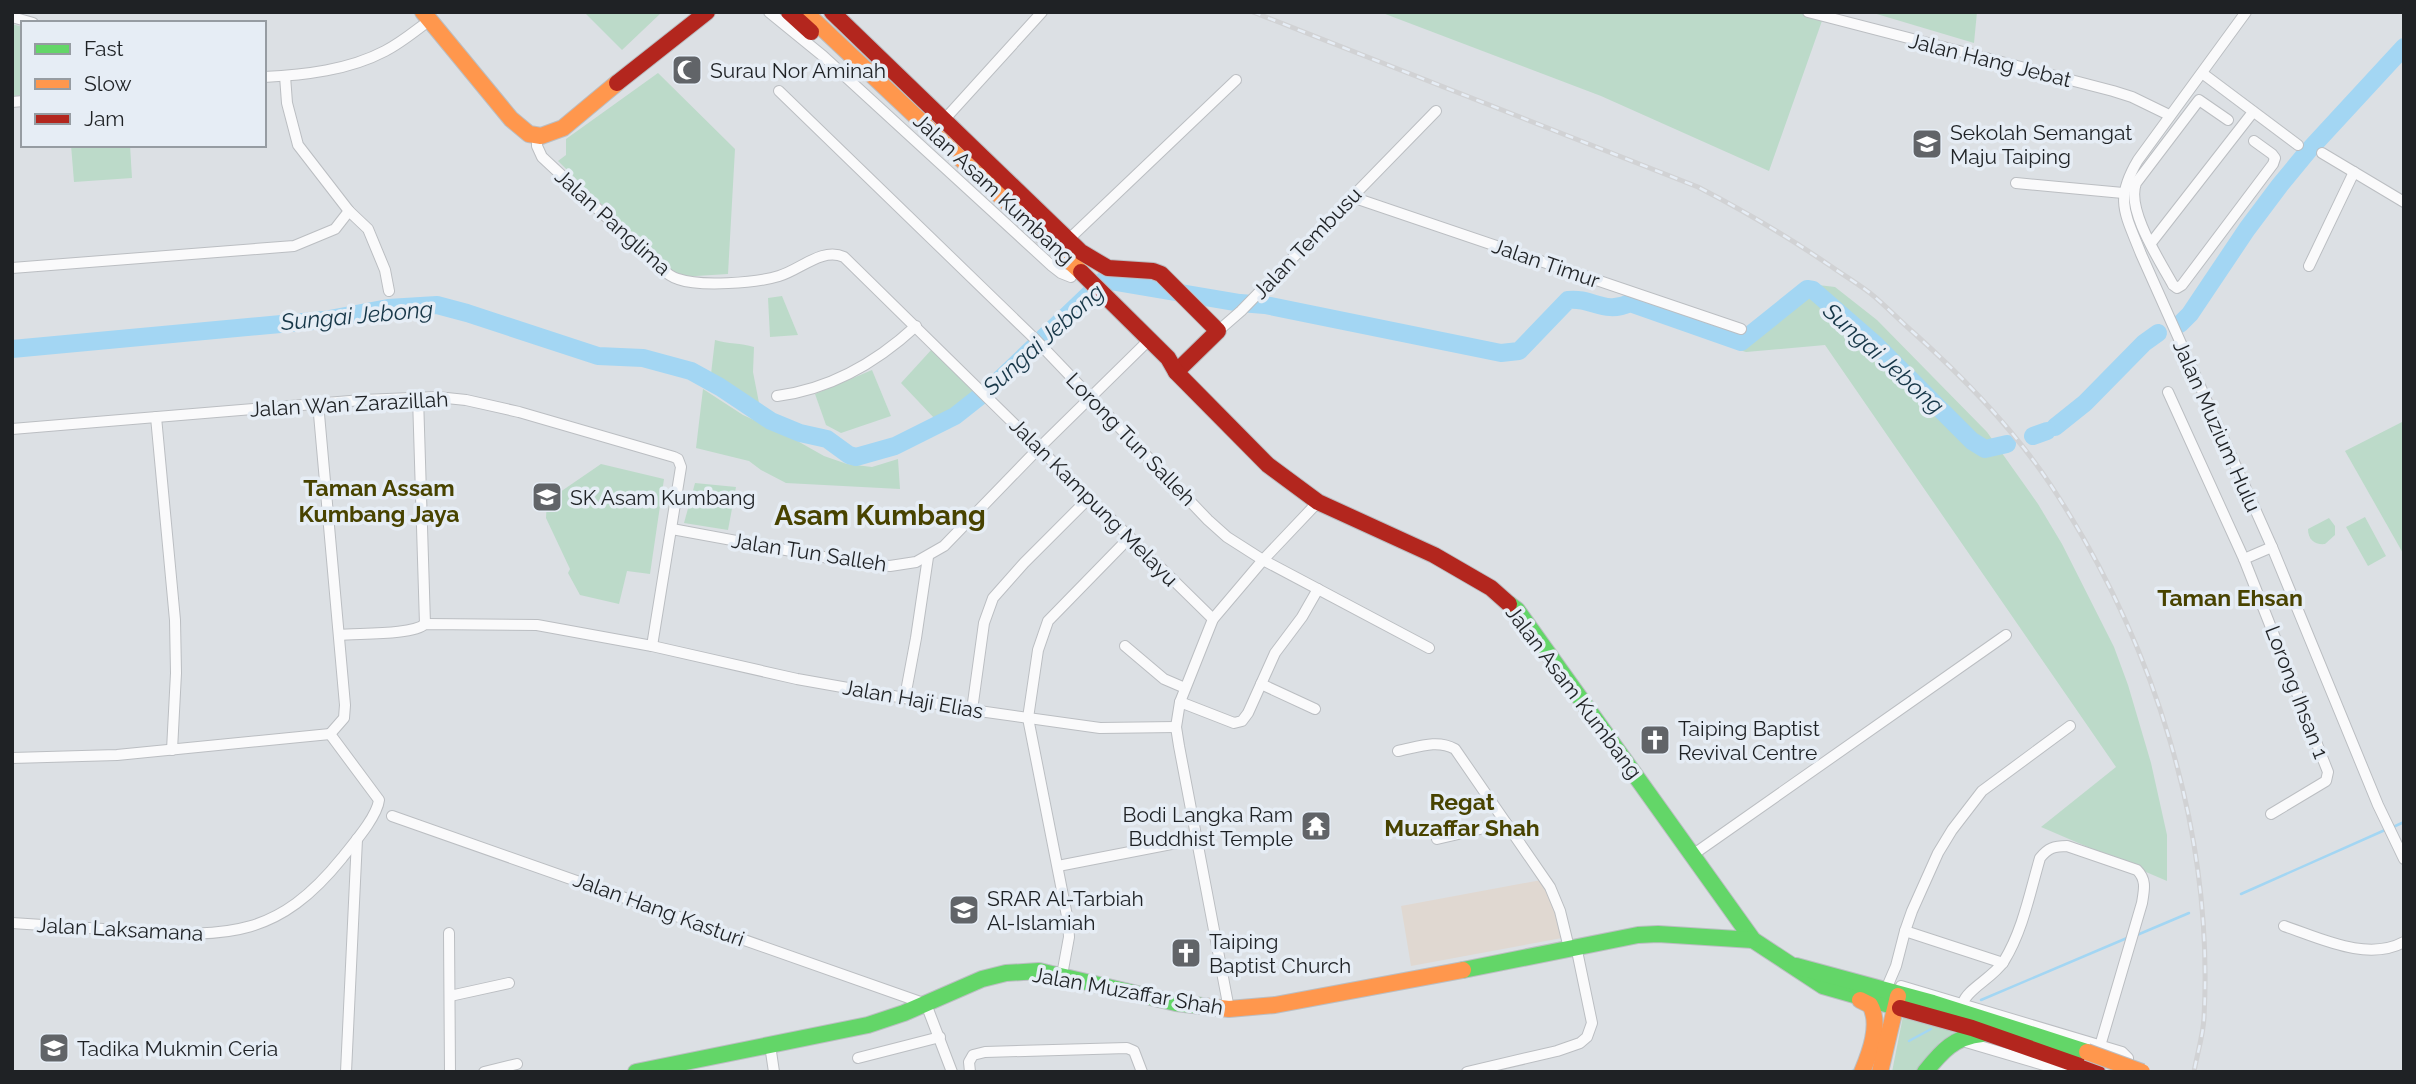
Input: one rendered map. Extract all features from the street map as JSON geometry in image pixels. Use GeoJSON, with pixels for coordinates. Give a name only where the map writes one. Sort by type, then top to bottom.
{"type":"FeatureCollection","features":[{"type":"Feature","properties":{"kind":"main road"},"geometry":{"type":"LineString","coordinates":[[537,137],[550,135],[563,128],[641,62],[706,12]]}},
{"type":"Feature","properties":{"kind":"main road","name":"Jalan Asam Kumbang"},"geometry":{"type":"LineString","coordinates":[[789,12],[1044,243]]}},
{"type":"Feature","properties":{"kind":"main road","name":"Jalan Asam Kumbang"},"geometry":{"type":"LineString","coordinates":[[804,12],[1080,280],[1146,342],[1168,358],[1177,372],[1266,463],[1318,502],[1434,555],[1491,588],[1517,610],[1753,940],[1823,986],[1893,996]]}},
{"type":"Feature","properties":{"kind":"main road","name":"Jalan Asam Kumbang"},"geometry":{"type":"LineString","coordinates":[[832,12],[1068,240],[1101,266],[1153,271],[1167,278],[1217,331]]}},
{"type":"Feature","properties":{"kind":"main road","name":"Jalan Panglima"},"geometry":{"type":"LineString","coordinates":[[426,16],[511,119],[527,133],[537,137]]}},
{"type":"Feature","properties":{"kind":"main road","name":"Jalan Tembusu"},"geometry":{"type":"LineString","coordinates":[[1177,372],[1217,331]]}},
{"type":"Feature","properties":{"kind":"main road","name":"Jalan Muzaffar Shah"},"geometry":{"type":"LineString","coordinates":[[636,1072],[868,1025],[926,1004],[982,979],[1006,973],[1039,971],[1176,1003],[1229,1009],[1275,1005],[1349,992],[1648,934],[1753,940]]}},
{"type":"Feature","properties":{"kind":"main road","name":"Jalan Asam Kumbang"},"geometry":{"type":"LineString","coordinates":[[1791,965],[1822,971],[1893,996],[1951,1010],[2007,1040],[2097,1072]]}},
{"type":"Feature","properties":{"kind":"main road"},"geometry":{"type":"LineString","coordinates":[[1846,991],[1848,996],[1872,1007],[1873,1068]]}},
{"type":"Feature","properties":{"kind":"main road"},"geometry":{"type":"LineString","coordinates":[[1873,1068],[1893,996]]}},
{"type":"Feature","properties":{"kind":"main road"},"geometry":{"type":"LineString","coordinates":[[1925,1072],[1956,1039],[1979,1026]]}},
{"type":"Feature","properties":{"kind":"main road","name":"Jalan Asam Kumbang"},"geometry":{"type":"LineString","coordinates":[[1979,1026],[2093,1049],[2142,1072]]}},
{"type":"Feature","properties":{"kind":"street","name":"Jalan Asam Kumbang"},"geometry":{"type":"LineString","coordinates":[[769,12],[823,56],[1052,267],[1080,280]]}},
{"type":"Feature","properties":{"kind":"street"},"geometry":{"type":"LineString","coordinates":[[944,120],[1042,12]]}},
{"type":"Feature","properties":{"kind":"street","name":"Jalan Hang Jebat"},"geometry":{"type":"LineString","coordinates":[[1808,12],[2113,91],[2169,115]]}},
{"type":"Feature","properties":{"kind":"street"},"geometry":{"type":"LineString","coordinates":[[2016,183],[2123,193],[2128,176],[2138,159],[2246,12]]}},
{"type":"Feature","properties":{"kind":"street"},"geometry":{"type":"LineString","coordinates":[[266,77],[304,74],[366,60],[394,46],[426,16]]}},
{"type":"Feature","properties":{"kind":"street"},"geometry":{"type":"LineString","coordinates":[[2202,72],[2298,145]]}},
{"type":"Feature","properties":{"kind":"street"},"geometry":{"type":"LineString","coordinates":[[285,76],[287,103],[298,145],[349,211],[368,229],[385,270],[388,291]]}},
{"type":"Feature","properties":{"kind":"street"},"geometry":{"type":"LineString","coordinates":[[1068,240],[1236,80]]}},
{"type":"Feature","properties":{"kind":"street","name":"Lorong Tun Salleh"},"geometry":{"type":"LineString","coordinates":[[779,91],[1035,339],[1227,537],[1263,560],[1429,648]]}},
{"type":"Feature","properties":{"kind":"street"},"geometry":{"type":"LineString","coordinates":[[2228,120],[2199,100],[2136,183],[2134,190],[2140,220],[2177,288],[2182,285],[2273,164],[2275,158],[2272,154],[2254,141]]}},
{"type":"Feature","properties":{"kind":"street","name":"Jalan Tembusu"},"geometry":{"type":"LineString","coordinates":[[1217,331],[1254,298],[1436,111]]}},
{"type":"Feature","properties":{"kind":"street"},"geometry":{"type":"LineString","coordinates":[[2151,243],[2253,112]]}},
{"type":"Feature","properties":{"kind":"street","name":"Jalan Panglima"},"geometry":{"type":"LineString","coordinates":[[537,137],[537,146],[542,157],[660,267],[679,280],[708,283]]}},
{"type":"Feature","properties":{"kind":"street"},"geometry":{"type":"LineString","coordinates":[[2322,153],[2404,202]]}},
{"type":"Feature","properties":{"kind":"street"},"geometry":{"type":"LineString","coordinates":[[2309,266],[2354,172]]}},
{"type":"Feature","properties":{"kind":"street","name":"Jalan Muzium Hulu"},"geometry":{"type":"LineString","coordinates":[[2123,193],[2127,219],[2272,547],[2386,822],[2404,859]]}},
{"type":"Feature","properties":{"kind":"street","name":"Jalan Timur"},"geometry":{"type":"LineString","coordinates":[[1352,197],[1741,329]]}},
{"type":"Feature","properties":{"kind":"street"},"geometry":{"type":"LineString","coordinates":[[12,268],[294,246],[335,229],[349,211]]}},
{"type":"Feature","properties":{"kind":"street","name":"Jalan Kampung Melayu"},"geometry":{"type":"LineString","coordinates":[[708,283],[755,281],[780,276],[827,254],[840,255],[857,268],[1213,619]]}},
{"type":"Feature","properties":{"kind":"street"},"geometry":{"type":"LineString","coordinates":[[777,396],[810,389],[849,374],[884,353],[916,326]]}},
{"type":"Feature","properties":{"kind":"street","name":"Jalan Tun Salleh"},"geometry":{"type":"LineString","coordinates":[[672,529],[856,563],[890,566],[916,562],[944,547],[1146,342]]}},
{"type":"Feature","properties":{"kind":"street","name":"Lorong Ihsan 1"},"geometry":{"type":"LineString","coordinates":[[2168,392],[2244,559],[2328,772],[2326,782],[2318,788],[2271,814]]}},
{"type":"Feature","properties":{"kind":"street"},"geometry":{"type":"LineString","coordinates":[[418,397],[425,624]]}},
{"type":"Feature","properties":{"kind":"street","name":"Jalan Wan Zarazillah"},"geometry":{"type":"LineString","coordinates":[[12,429],[318,403],[418,397],[459,399],[519,412],[678,459],[681,467],[672,529]]}},
{"type":"Feature","properties":{"kind":"street"},"geometry":{"type":"LineString","coordinates":[[12,758],[82,757],[330,734],[344,718],[318,403]]}},
{"type":"Feature","properties":{"kind":"street"},"geometry":{"type":"LineString","coordinates":[[156,417],[175,620],[176,673],[172,750]]}},
{"type":"Feature","properties":{"kind":"street"},"geometry":{"type":"LineString","coordinates":[[972,710],[984,623],[993,598],[1024,563],[1090,498]]}},
{"type":"Feature","properties":{"kind":"street"},"geometry":{"type":"LineString","coordinates":[[1229,1009],[1177,727],[1180,702],[1213,619],[1263,560],[1318,502]]}},
{"type":"Feature","properties":{"kind":"street"},"geometry":{"type":"LineString","coordinates":[[652,646],[672,529]]}},
{"type":"Feature","properties":{"kind":"street"},"geometry":{"type":"LineString","coordinates":[[1062,975],[1069,937],[1068,921],[1028,718],[1040,640],[1048,621],[1130,537]]}},
{"type":"Feature","properties":{"kind":"street"},"geometry":{"type":"LineString","coordinates":[[2244,559],[2272,547]]}},
{"type":"Feature","properties":{"kind":"street"},"geometry":{"type":"LineString","coordinates":[[905,697],[928,557]]}},
{"type":"Feature","properties":{"kind":"street"},"geometry":{"type":"LineString","coordinates":[[1180,702],[1234,723],[1242,721],[1275,653],[1302,617],[1318,589]]}},
{"type":"Feature","properties":{"kind":"street","name":"Jalan Haji Elias"},"geometry":{"type":"LineString","coordinates":[[339,635],[408,632],[420,629],[425,624],[529,624],[652,646],[797,679],[972,710],[1100,728],[1177,727]]}},
{"type":"Feature","properties":{"kind":"street"},"geometry":{"type":"LineString","coordinates":[[1691,856],[2006,635]]}},
{"type":"Feature","properties":{"kind":"street"},"geometry":{"type":"LineString","coordinates":[[1125,646],[1164,679],[1185,688]]}},
{"type":"Feature","properties":{"kind":"street"},"geometry":{"type":"LineString","coordinates":[[1261,684],[1315,709]]}},
{"type":"Feature","properties":{"kind":"street"},"geometry":{"type":"LineString","coordinates":[[1893,996],[1896,965],[1905,931],[1938,853],[1982,790],[2070,726]]}},
{"type":"Feature","properties":{"kind":"street"},"geometry":{"type":"LineString","coordinates":[[330,734],[392,816]]}},
{"type":"Feature","properties":{"kind":"street"},"geometry":{"type":"LineString","coordinates":[[1398,751],[1434,743],[1447,744],[1455,749],[1549,887],[1573,947],[1592,1023],[1587,1037],[1580,1043],[1509,1067],[1468,1072]]}},
{"type":"Feature","properties":{"kind":"street","name":"Jalan Laksamana"},"geometry":{"type":"LineString","coordinates":[[12,923],[180,934],[221,933],[264,923],[304,899],[319,886],[357,839],[379,800]]}},
{"type":"Feature","properties":{"kind":"street"},"geometry":{"type":"LineString","coordinates":[[371,818],[392,816]]}},
{"type":"Feature","properties":{"kind":"street","name":"Jalan Hang Kasturi"},"geometry":{"type":"LineString","coordinates":[[392,816],[926,1004]]}},
{"type":"Feature","properties":{"kind":"street"},"geometry":{"type":"LineString","coordinates":[[1437,839],[1506,823]]}},
{"type":"Feature","properties":{"kind":"street"},"geometry":{"type":"LineString","coordinates":[[346,1072],[357,839]]}},
{"type":"Feature","properties":{"kind":"street"},"geometry":{"type":"LineString","coordinates":[[1058,866],[1197,839]]}},
{"type":"Feature","properties":{"kind":"street"},"geometry":{"type":"LineString","coordinates":[[1951,1010],[1969,992],[1993,976],[2003,963],[2014,943],[2040,858],[2054,846],[2067,846],[2137,870],[2143,876],[2145,887],[2130,942],[2093,1049]]}},
{"type":"Feature","properties":{"kind":"street"},"geometry":{"type":"LineString","coordinates":[[2284,926],[2335,943],[2373,951],[2404,943]]}},
{"type":"Feature","properties":{"kind":"street"},"geometry":{"type":"LineString","coordinates":[[1905,931],[2003,963]]}},
{"type":"Feature","properties":{"kind":"street"},"geometry":{"type":"LineString","coordinates":[[449,933],[450,1072]]}},
{"type":"Feature","properties":{"kind":"street"},"geometry":{"type":"LineString","coordinates":[[1893,996],[1896,965]]}},
{"type":"Feature","properties":{"kind":"street"},"geometry":{"type":"LineString","coordinates":[[450,996],[509,983]]}},
{"type":"Feature","properties":{"kind":"street"},"geometry":{"type":"LineString","coordinates":[[1893,996],[2093,1049],[2122,1052],[2128,1058],[2128,1072]]}},
{"type":"Feature","properties":{"kind":"street"},"geometry":{"type":"LineString","coordinates":[[926,1004],[952,1072]]}},
{"type":"Feature","properties":{"kind":"street"},"geometry":{"type":"LineString","coordinates":[[858,1058],[940,1037]]}},
{"type":"Feature","properties":{"kind":"street"},"geometry":{"type":"LineString","coordinates":[[1956,1039],[2068,1072]]}},
{"type":"Feature","properties":{"kind":"street"},"geometry":{"type":"LineString","coordinates":[[770,1045],[774,1072]]}},
{"type":"Feature","properties":{"kind":"street"},"geometry":{"type":"LineString","coordinates":[[970,1072],[969,1062],[974,1055],[985,1052],[1127,1048],[1134,1051],[1142,1072]]}},
{"type":"Feature","properties":{"kind":"street"},"geometry":{"type":"LineString","coordinates":[[484,1072],[517,1064]]}},
{"type":"Feature","properties":{"kind":"shaded area"},"geometry":{"type":"Polygon","coordinates":[[[1552,878],[1562,938],[1411,966],[1401,906],[1552,878]]]}},
{"type":"Feature","properties":{"kind":"green space"},"geometry":{"type":"Polygon","coordinates":[[[584,12],[662,12],[622,50],[584,12]]]}},
{"type":"Feature","properties":{"kind":"green space"},"geometry":{"type":"Polygon","coordinates":[[[1380,12],[1801,12],[1823,18],[1769,171],[1601,96],[1380,12]]]}},
{"type":"Feature","properties":{"kind":"green space"},"geometry":{"type":"Polygon","coordinates":[[[1870,12],[1977,12],[1974,43],[1870,12]]]}},
{"type":"Feature","properties":{"kind":"green space"},"geometry":{"type":"Polygon","coordinates":[[[12,24],[21,26],[21,95],[12,96],[12,24]]]}},
{"type":"Feature","properties":{"kind":"green space"},"geometry":{"type":"Polygon","coordinates":[[[658,73],[735,149],[728,274],[680,277],[657,259],[558,161],[566,155],[566,139],[658,73]]]}},
{"type":"Feature","properties":{"kind":"green space"},"geometry":{"type":"Polygon","coordinates":[[[71,147],[130,147],[132,178],[74,182],[71,147]]]}},
{"type":"Feature","properties":{"kind":"green space"},"geometry":{"type":"Polygon","coordinates":[[[1818,285],[1835,287],[1877,320],[1987,432],[2038,504],[2062,544],[2114,647],[2128,685],[2151,763],[2167,835],[2167,881],[2041,827],[2116,767],[1825,345],[1746,352],[1736,349],[1798,297],[1818,285]]]}},
{"type":"Feature","properties":{"kind":"green space"},"geometry":{"type":"Polygon","coordinates":[[[782,296],[798,335],[770,337],[768,298],[782,296]]]}},
{"type":"Feature","properties":{"kind":"green space"},"geometry":{"type":"Polygon","coordinates":[[[715,340],[754,347],[753,372],[759,403],[711,374],[715,340]]]}},
{"type":"Feature","properties":{"kind":"green space"},"geometry":{"type":"Polygon","coordinates":[[[933,348],[979,391],[954,410],[935,419],[901,383],[933,348]]]}},
{"type":"Feature","properties":{"kind":"green space"},"geometry":{"type":"Polygon","coordinates":[[[872,370],[891,416],[841,433],[826,425],[815,394],[872,370]]]}},
{"type":"Feature","properties":{"kind":"green space"},"geometry":{"type":"Polygon","coordinates":[[[703,389],[743,415],[824,456],[847,464],[872,467],[898,459],[900,489],[786,483],[749,461],[696,448],[703,389]]]}},
{"type":"Feature","properties":{"kind":"green space"},"geometry":{"type":"Polygon","coordinates":[[[2404,421],[2404,555],[2345,451],[2404,421]]]}},
{"type":"Feature","properties":{"kind":"green space"},"geometry":{"type":"Polygon","coordinates":[[[601,464],[664,479],[650,574],[627,571],[619,604],[580,595],[546,518],[547,501],[601,464]]]}},
{"type":"Feature","properties":{"kind":"green space"},"geometry":{"type":"Polygon","coordinates":[[[695,483],[736,487],[728,530],[684,523],[695,483]]]}},
{"type":"Feature","properties":{"kind":"green space"},"geometry":{"type":"Polygon","coordinates":[[[2365,517],[2386,556],[2368,566],[2346,527],[2365,517]]]}},
{"type":"Feature","properties":{"kind":"green space"},"geometry":{"type":"Polygon","coordinates":[[[2329,518],[2335,526],[2335,535],[2325,544],[2315,543],[2309,536],[2308,529],[2329,518]]]}},
{"type":"Feature","properties":{"kind":"green space"},"geometry":{"type":"Polygon","coordinates":[[[1903,1016],[1955,1032],[1940,1042],[1915,1072],[1892,1072],[1903,1016]]]}},
{"type":"Feature","properties":{"kind":"waterway","name":"Sungai Jebong"},"geometry":{"type":"LineString","coordinates":[[2180,324],[2190,314],[2280,185],[2404,47]]}},
{"type":"Feature","properties":{"kind":"waterway","name":"Sungai Jebong"},"geometry":{"type":"LineString","coordinates":[[12,349],[324,320],[388,308],[437,305],[598,356],[643,358],[691,371],[771,421],[800,433],[827,439],[856,457],[895,446],[955,416],[993,386],[1104,280],[1265,305],[1501,353],[1519,351],[1568,300],[1605,307],[1630,303],[1741,342],[1807,289],[1813,290],[1876,345],[1972,441],[1985,449],[2007,444]]}},
{"type":"Feature","properties":{"kind":"waterway","name":"Sungai Jebong"},"geometry":{"type":"LineString","coordinates":[[2055,427],[2085,403],[2144,343],[2158,333]]}},
{"type":"Feature","properties":{"kind":"waterway","name":"Sungai Jebong"},"geometry":{"type":"LineString","coordinates":[[2033,436],[2047,431]]}},
{"type":"Feature","properties":{"kind":"waterway"},"geometry":{"type":"LineString","coordinates":[[2391,828],[2404,822]]}},
{"type":"Feature","properties":{"kind":"waterway"},"geometry":{"type":"LineString","coordinates":[[2241,894],[2385,830]]}},
{"type":"Feature","properties":{"kind":"waterway"},"geometry":{"type":"LineString","coordinates":[[2137,935],[2189,913]]}},
{"type":"Feature","properties":{"kind":"waterway"},"geometry":{"type":"LineString","coordinates":[[1981,1000],[2127,938]]}},
{"type":"Feature","properties":{"kind":"waterway"},"geometry":{"type":"LineString","coordinates":[[1909,1041],[1931,1029]]}},
{"type":"Feature","properties":{"kind":"waterway"},"geometry":{"type":"LineString","coordinates":[[1850,1072],[1858,1068]]}},
{"type":"Feature","properties":{"kind":"railway"},"geometry":{"type":"LineString","coordinates":[[1253,12],[1715,196],[1797,244],[1870,293],[1933,350],[1988,406],[2022,445],[2052,487],[2088,547],[2120,609],[2148,674],[2170,741],[2187,809],[2199,878],[2205,948],[2204,1018],[2194,1072]]}},
{"type":"Feature","properties":{"kind":"traffic: fast"},"geometry":{"type":"LineString","coordinates":[[1509,604],[1517,610],[1753,940],[1823,986],[1900,1008]]}},
{"type":"Feature","properties":{"kind":"traffic: fast"},"geometry":{"type":"LineString","coordinates":[[1463,970],[1638,935],[1753,940]]}},
{"type":"Feature","properties":{"kind":"traffic: fast"},"geometry":{"type":"LineString","coordinates":[[1796,966],[1933,1003],[2087,1052]]}},
{"type":"Feature","properties":{"kind":"traffic: fast"},"geometry":{"type":"LineString","coordinates":[[636,1072],[868,1025],[904,1013],[982,979],[1006,973],[1039,971],[1176,1003],[1202,1006]]}},
{"type":"Feature","properties":{"kind":"traffic: fast"},"geometry":{"type":"LineString","coordinates":[[1925,1072],[1949,1046],[1964,1038],[1982,1034]]}},
{"type":"Feature","properties":{"kind":"traffic: slow"},"geometry":{"type":"LineString","coordinates":[[423,12],[511,119],[529,134],[541,136],[563,128],[617,83]]}},
{"type":"Feature","properties":{"kind":"traffic: slow"},"geometry":{"type":"LineString","coordinates":[[805,12],[1081,272]]}},
{"type":"Feature","properties":{"kind":"traffic: slow"},"geometry":{"type":"LineString","coordinates":[[1202,1006],[1229,1009],[1275,1005],[1463,970]]}},
{"type":"Feature","properties":{"kind":"traffic: slow"},"geometry":{"type":"LineString","coordinates":[[1880,1072],[1898,996]]}},
{"type":"Feature","properties":{"kind":"traffic: slow"},"geometry":{"type":"LineString","coordinates":[[1860,1000],[1870,1005],[1875,1021],[1871,1047],[1862,1072]]}},
{"type":"Feature","properties":{"kind":"traffic: slow"},"geometry":{"type":"LineString","coordinates":[[2087,1052],[2142,1072]]}},
{"type":"Feature","properties":{"kind":"traffic: jam"},"geometry":{"type":"LineString","coordinates":[[617,83],[707,12]]}},
{"type":"Feature","properties":{"kind":"traffic: jam"},"geometry":{"type":"LineString","coordinates":[[789,12],[811,32]]}},
{"type":"Feature","properties":{"kind":"traffic: jam"},"geometry":{"type":"LineString","coordinates":[[832,12],[1081,252],[1108,268],[1161,274],[1218,331],[1176,372]]}},
{"type":"Feature","properties":{"kind":"traffic: jam"},"geometry":{"type":"LineString","coordinates":[[1081,272],[1168,358],[1176,372],[1268,465],[1318,502],[1434,555],[1491,588],[1509,604]]}},
{"type":"Feature","properties":{"kind":"traffic: jam"},"geometry":{"type":"LineString","coordinates":[[1900,1008],[1972,1028],[2097,1072]]}},
{"type":"Feature","properties":{"kind":"place","name":"Surau Nor Aminah"},"geometry":{"type":"Point","coordinates":[687,70]}},
{"type":"Feature","properties":{"kind":"place","name":"Sekolah Semangat Maju Taiping"},"geometry":{"type":"Point","coordinates":[1927,144]}},
{"type":"Feature","properties":{"kind":"place","name":"SK Asam Kumbang"},"geometry":{"type":"Point","coordinates":[547,497]}},
{"type":"Feature","properties":{"kind":"place","name":"Taiping Baptist Revival Centre"},"geometry":{"type":"Point","coordinates":[1655,740]}},
{"type":"Feature","properties":{"kind":"place","name":"Bodi Langka Ram Buddhist Temple"},"geometry":{"type":"Point","coordinates":[1316,826]}},
{"type":"Feature","properties":{"kind":"place","name":"SRAR Al-Tarbiah Al-Islamiah"},"geometry":{"type":"Point","coordinates":[964,910]}},
{"type":"Feature","properties":{"kind":"place","name":"Taiping Baptist Church"},"geometry":{"type":"Point","coordinates":[1186,953]}},
{"type":"Feature","properties":{"kind":"place","name":"Tadika Mukmin Ceria"},"geometry":{"type":"Point","coordinates":[54,1048]}},
{"type":"Feature","properties":{"kind":"district","name":"Taman Assam Kumbang Jaya"},"geometry":{"type":"Point","coordinates":[379,500]}},
{"type":"Feature","properties":{"kind":"district","name":"Asam Kumbang"},"geometry":{"type":"Point","coordinates":[880,515]}},
{"type":"Feature","properties":{"kind":"district","name":"Taman Ehsan"},"geometry":{"type":"Point","coordinates":[2230,597]}},
{"type":"Feature","properties":{"kind":"district","name":"Regat Muzaffar Shah"},"geometry":{"type":"Point","coordinates":[1462,814]}}]}
